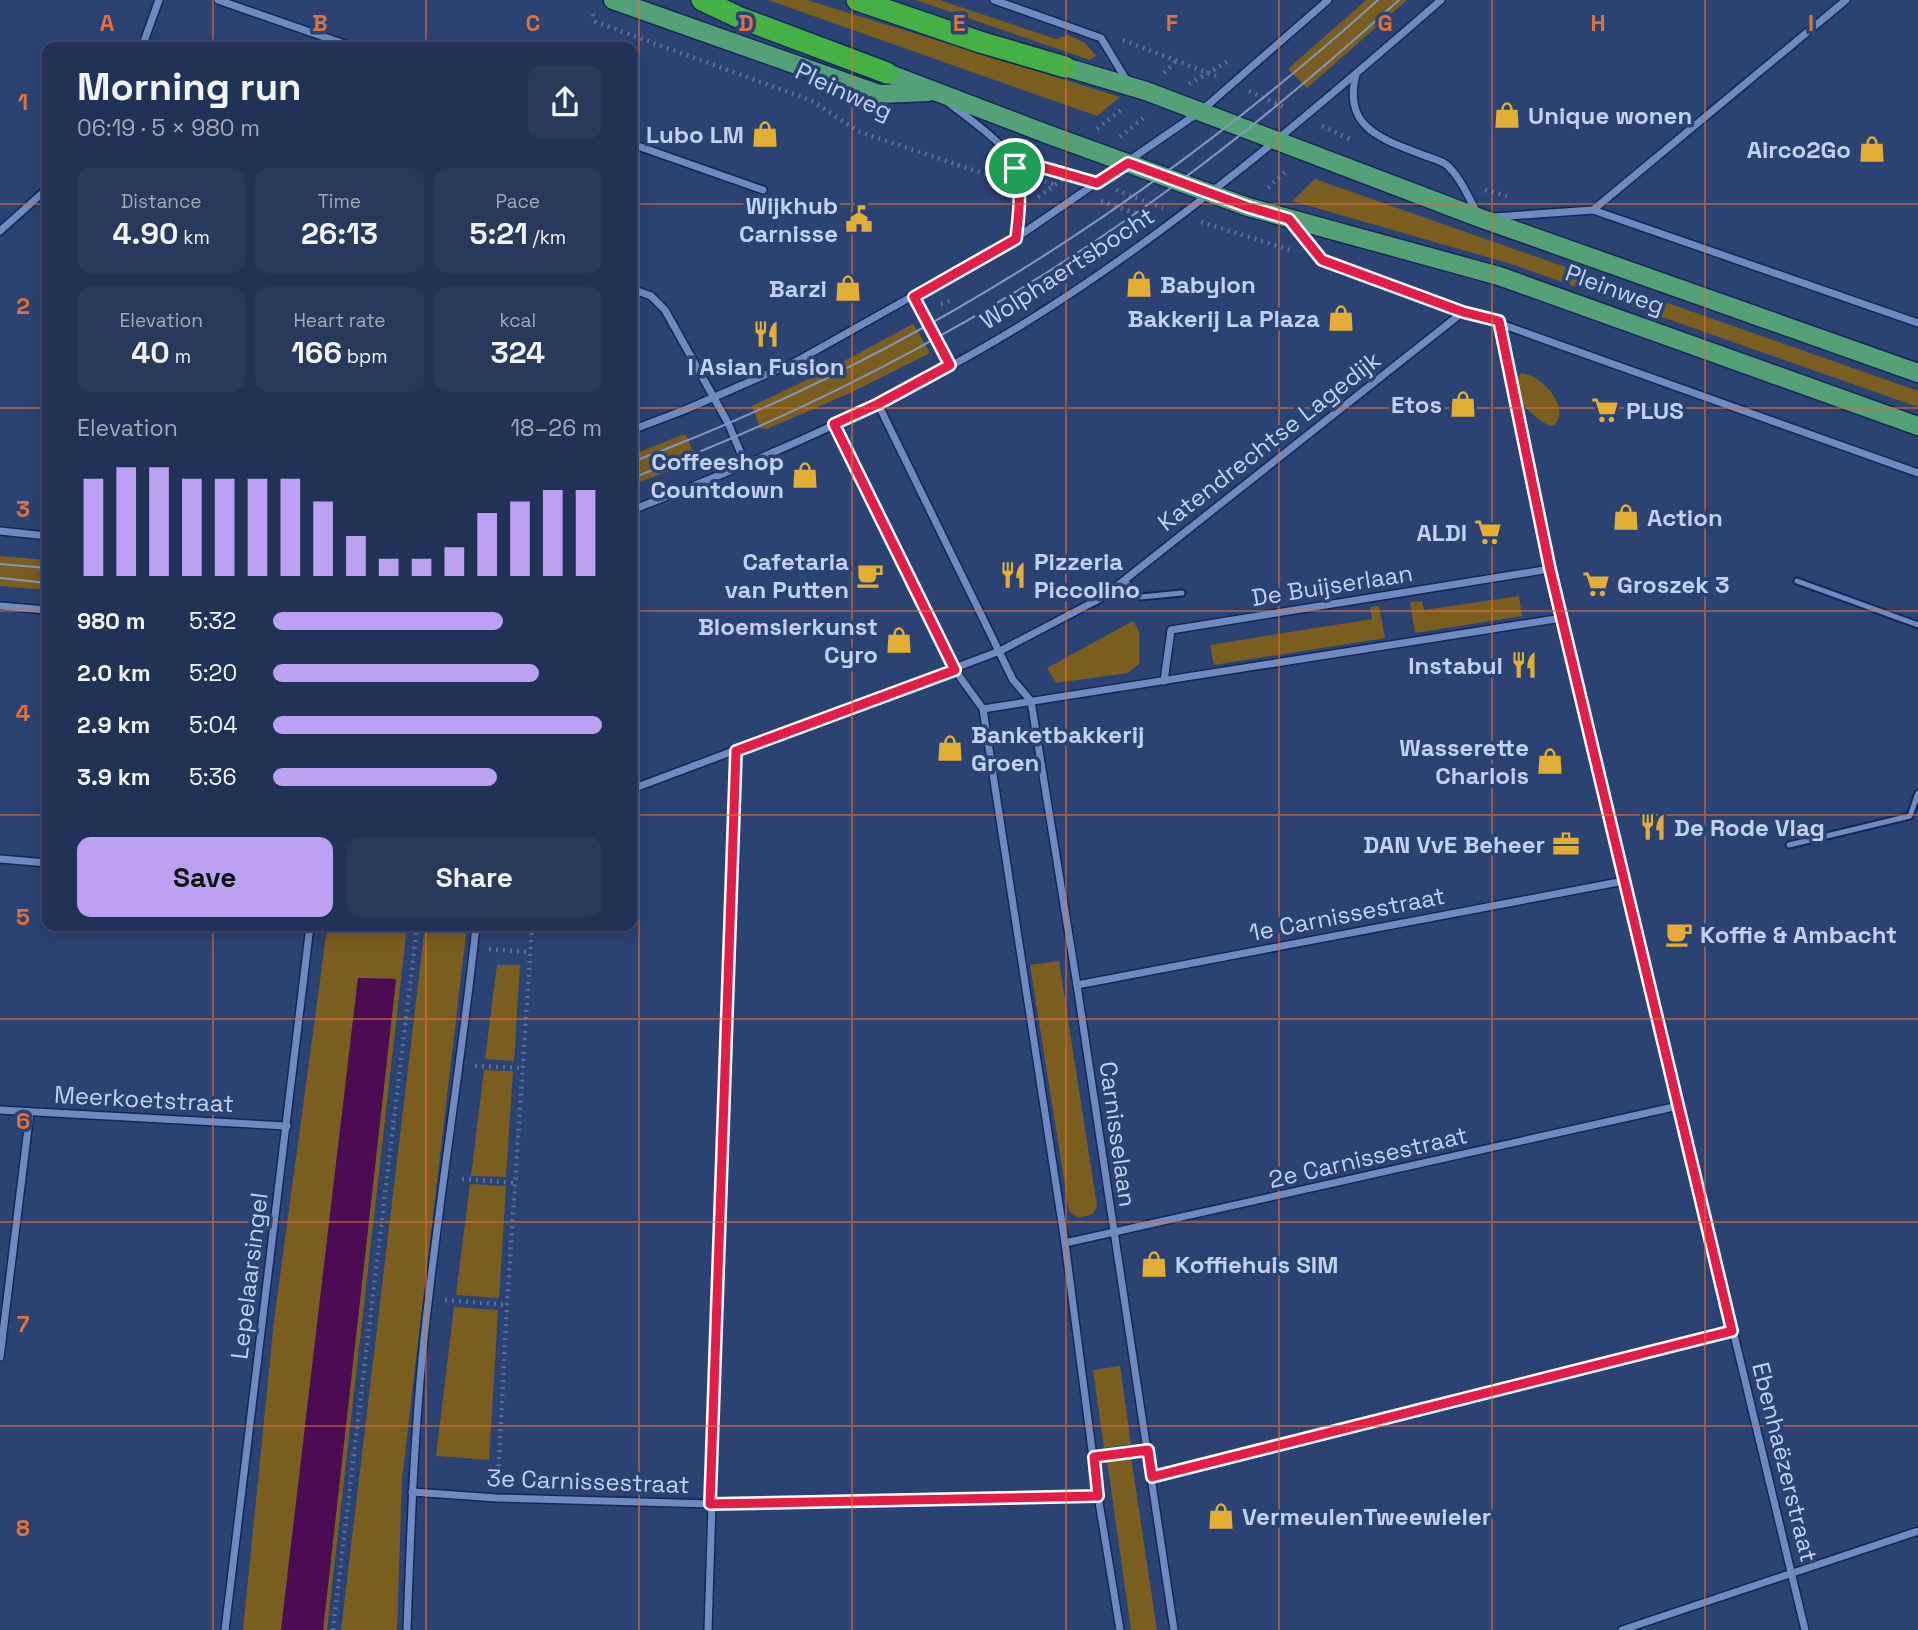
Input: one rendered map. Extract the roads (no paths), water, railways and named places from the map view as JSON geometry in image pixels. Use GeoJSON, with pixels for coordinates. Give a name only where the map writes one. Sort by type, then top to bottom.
{"type":"FeatureCollection","features":[{"type":"Feature","properties":{"kind":"highway","name":"Pleinweg"},"geometry":{"type":"LineString","coordinates":[[702,0],[738,17],[887,72]]}},
{"type":"Feature","properties":{"kind":"highway","name":"Pleinweg"},"geometry":{"type":"LineString","coordinates":[[857,0],[980,42],[1065,67]]}},
{"type":"Feature","properties":{"kind":"main road","name":"Pleinweg"},"geometry":{"type":"LineString","coordinates":[[613,0],[879,94],[936,92]]}},
{"type":"Feature","properties":{"kind":"main road","name":"Pleinweg"},"geometry":{"type":"LineString","coordinates":[[1065,67],[1137,88],[1480,218],[1918,373]]}},
{"type":"Feature","properties":{"kind":"main road","name":"Pleinweg"},"geometry":{"type":"LineString","coordinates":[[887,72],[1212,194],[1289,219],[1499,276],[1918,426]]}},
{"type":"Feature","properties":{"kind":"street"},"geometry":{"type":"LineString","coordinates":[[144,42],[159,0]]}},
{"type":"Feature","properties":{"kind":"street"},"geometry":{"type":"LineString","coordinates":[[218,0],[339,42]]}},
{"type":"Feature","properties":{"kind":"street"},"geometry":{"type":"LineString","coordinates":[[994,0],[1101,38],[1137,88]]}},
{"type":"Feature","properties":{"kind":"street"},"geometry":{"type":"LineString","coordinates":[[637,428],[714,398],[810,355],[1016,239],[1200,111],[1328,0]]}},
{"type":"Feature","properties":{"kind":"street","name":"Wolphaertsbocht"},"geometry":{"type":"LineString","coordinates":[[637,508],[878,404],[1025,323],[1084,285],[1212,194],[1356,75],[1441,0]]}},
{"type":"Feature","properties":{"kind":"street"},"geometry":{"type":"LineString","coordinates":[[1593,210],[1846,0]]}},
{"type":"Feature","properties":{"kind":"street"},"geometry":{"type":"LineString","coordinates":[[1356,75],[1352,101],[1364,125],[1383,140],[1447,165],[1480,218]]}},
{"type":"Feature","properties":{"kind":"street","name":"Pleinweg"},"geometry":{"type":"LineString","coordinates":[[936,92],[1001,146],[1012,159],[1019,182],[1020,211],[1016,239]]}},
{"type":"Feature","properties":{"kind":"street"},"geometry":{"type":"LineString","coordinates":[[637,146],[763,190]]}},
{"type":"Feature","properties":{"kind":"street"},"geometry":{"type":"LineString","coordinates":[[0,231],[42,193]]}},
{"type":"Feature","properties":{"kind":"street","name":"Pleinweg"},"geometry":{"type":"LineString","coordinates":[[1480,218],[1593,210],[1918,323]]}},
{"type":"Feature","properties":{"kind":"street"},"geometry":{"type":"LineString","coordinates":[[1289,219],[1322,260],[1463,312],[1499,321],[1918,473]]}},
{"type":"Feature","properties":{"kind":"street"},"geometry":{"type":"LineString","coordinates":[[637,291],[651,296],[665,310],[728,423],[745,463]]}},
{"type":"Feature","properties":{"kind":"street","name":"Katendrechtse Lagedijk"},"geometry":{"type":"LineString","coordinates":[[637,787],[1000,652],[1103,597],[1463,312]]}},
{"type":"Feature","properties":{"kind":"street","name":"Ebenhaëzerstraat"},"geometry":{"type":"LineString","coordinates":[[1499,321],[1550,569],[1805,1630]]}},
{"type":"Feature","properties":{"kind":"street","name":"Carnisselaan"},"geometry":{"type":"LineString","coordinates":[[878,404],[1013,680],[1031,701],[1077,985],[1174,1630]]}},
{"type":"Feature","properties":{"kind":"street"},"geometry":{"type":"LineString","coordinates":[[834,424],[955,670],[983,709],[1065,1243],[1098,1496],[1120,1630]]}},
{"type":"Feature","properties":{"kind":"street"},"geometry":{"type":"LineString","coordinates":[[0,531],[42,535]]}},
{"type":"Feature","properties":{"kind":"street","name":"De Buijserlaan"},"geometry":{"type":"LineString","coordinates":[[1164,681],[1171,630],[1550,569]]}},
{"type":"Feature","properties":{"kind":"street"},"geometry":{"type":"LineString","coordinates":[[0,606],[42,610]]}},
{"type":"Feature","properties":{"kind":"street"},"geometry":{"type":"LineString","coordinates":[[983,709],[1562,618]]}},
{"type":"Feature","properties":{"kind":"street"},"geometry":{"type":"LineString","coordinates":[[708,1630],[736,751]]}},
{"type":"Feature","properties":{"kind":"street"},"geometry":{"type":"LineString","coordinates":[[0,859],[42,863]]}},
{"type":"Feature","properties":{"kind":"street","name":"1e Carnissestraat"},"geometry":{"type":"LineString","coordinates":[[1077,985],[1624,881]]}},
{"type":"Feature","properties":{"kind":"street","name":"Lepelaarsingel"},"geometry":{"type":"LineString","coordinates":[[225,1630],[309,931]]}},
{"type":"Feature","properties":{"kind":"street"},"geometry":{"type":"LineString","coordinates":[[407,1630],[412,1492],[428,1298],[476,931]]}},
{"type":"Feature","properties":{"kind":"street","name":"2e Carnissestraat"},"geometry":{"type":"LineString","coordinates":[[1065,1243],[1678,1106]]}},
{"type":"Feature","properties":{"kind":"street","name":"Meerkoetstraat"},"geometry":{"type":"LineString","coordinates":[[0,1110],[287,1126]]}},
{"type":"Feature","properties":{"kind":"street"},"geometry":{"type":"LineString","coordinates":[[0,1357],[30,1112]]}},
{"type":"Feature","properties":{"kind":"street"},"geometry":{"type":"LineString","coordinates":[[1152,1477],[1732,1331]]}},
{"type":"Feature","properties":{"kind":"street","name":"3e Carnissestraat"},"geometry":{"type":"LineString","coordinates":[[412,1492],[497,1498],[710,1504],[1098,1496]]}},
{"type":"Feature","properties":{"kind":"street"},"geometry":{"type":"LineString","coordinates":[[1622,1630],[1918,1531]]}},
{"type":"Feature","properties":{"kind":"lane"},"geometry":{"type":"LineString","coordinates":[[1124,580],[1141,597],[1182,593]]}},
{"type":"Feature","properties":{"kind":"lane"},"geometry":{"type":"LineString","coordinates":[[1797,581],[1918,625]]}},
{"type":"Feature","properties":{"kind":"lane"},"geometry":{"type":"LineString","coordinates":[[1790,845],[1910,816],[1918,793]]}},
{"type":"Feature","properties":{"kind":"tram line"},"geometry":{"type":"LineString","coordinates":[[637,460],[735,421],[835,374],[932,322],[1027,266],[1119,206],[1208,141],[1378,0]]}},
{"type":"Feature","properties":{"kind":"tram line"},"geometry":{"type":"LineString","coordinates":[[637,476],[776,419],[847,385],[984,311],[1051,270],[1208,160],[1291,94],[1399,0]]}},
{"type":"Feature","properties":{"kind":"tram line"},"geometry":{"type":"LineString","coordinates":[[0,564],[42,568]]}},
{"type":"Feature","properties":{"kind":"tram line"},"geometry":{"type":"LineString","coordinates":[[0,578],[42,582]]}},
{"type":"Feature","properties":{"kind":"place","name":"Unique wonen"},"geometry":{"type":"Point","coordinates":[1507,115]}},
{"type":"Feature","properties":{"kind":"place","name":"Lubo LM"},"geometry":{"type":"Point","coordinates":[765,134]}},
{"type":"Feature","properties":{"kind":"place","name":"Airco2Go"},"geometry":{"type":"Point","coordinates":[1872,149]}},
{"type":"Feature","properties":{"kind":"place","name":"Wijkhub Carnisse"},"geometry":{"type":"Point","coordinates":[859,219]}},
{"type":"Feature","properties":{"kind":"place","name":"Babylon"},"geometry":{"type":"Point","coordinates":[1139,284]}},
{"type":"Feature","properties":{"kind":"place","name":"Barzi"},"geometry":{"type":"Point","coordinates":[848,288]}},
{"type":"Feature","properties":{"kind":"place","name":"Bakkerij La Plaza"},"geometry":{"type":"Point","coordinates":[1341,318]}},
{"type":"Feature","properties":{"kind":"place","name":"I Asian Fusion"},"geometry":{"type":"Point","coordinates":[766,334]}},
{"type":"Feature","properties":{"kind":"place","name":"Etos"},"geometry":{"type":"Point","coordinates":[1463,404]}},
{"type":"Feature","properties":{"kind":"place","name":"PLUS"},"geometry":{"type":"Point","coordinates":[1605,410]}},
{"type":"Feature","properties":{"kind":"place","name":"Coffeeshop Countdown"},"geometry":{"type":"Point","coordinates":[805,475]}},
{"type":"Feature","properties":{"kind":"place","name":"Action"},"geometry":{"type":"Point","coordinates":[1626,517]}},
{"type":"Feature","properties":{"kind":"place","name":"ALDI"},"geometry":{"type":"Point","coordinates":[1488,532]}},
{"type":"Feature","properties":{"kind":"place","name":"Cafetaria van Putten"},"geometry":{"type":"Point","coordinates":[870,575]}},
{"type":"Feature","properties":{"kind":"place","name":"Pizzeria Piccolino"},"geometry":{"type":"Point","coordinates":[1013,575]}},
{"type":"Feature","properties":{"kind":"place","name":"Groszek 3"},"geometry":{"type":"Point","coordinates":[1596,584]}},
{"type":"Feature","properties":{"kind":"place","name":"Bloemsierkunst Cyro"},"geometry":{"type":"Point","coordinates":[899,640]}},
{"type":"Feature","properties":{"kind":"place","name":"Instabul"},"geometry":{"type":"Point","coordinates":[1524,665]}},
{"type":"Feature","properties":{"kind":"place","name":"Banketbakkerij Groen"},"geometry":{"type":"Point","coordinates":[950,748]}},
{"type":"Feature","properties":{"kind":"place","name":"Wasserette Charlois"},"geometry":{"type":"Point","coordinates":[1550,761]}},
{"type":"Feature","properties":{"kind":"place","name":"De Rode Vlag"},"geometry":{"type":"Point","coordinates":[1653,827]}},
{"type":"Feature","properties":{"kind":"place","name":"DAN VvE Beheer"},"geometry":{"type":"Point","coordinates":[1566,844]}},
{"type":"Feature","properties":{"kind":"place","name":"Koffie & Ambacht"},"geometry":{"type":"Point","coordinates":[1679,934]}},
{"type":"Feature","properties":{"kind":"place","name":"Koffiehuis SIM"},"geometry":{"type":"Point","coordinates":[1154,1264]}},
{"type":"Feature","properties":{"kind":"place","name":"VermeulenTweewieler"},"geometry":{"type":"Point","coordinates":[1221,1516]}}]}
